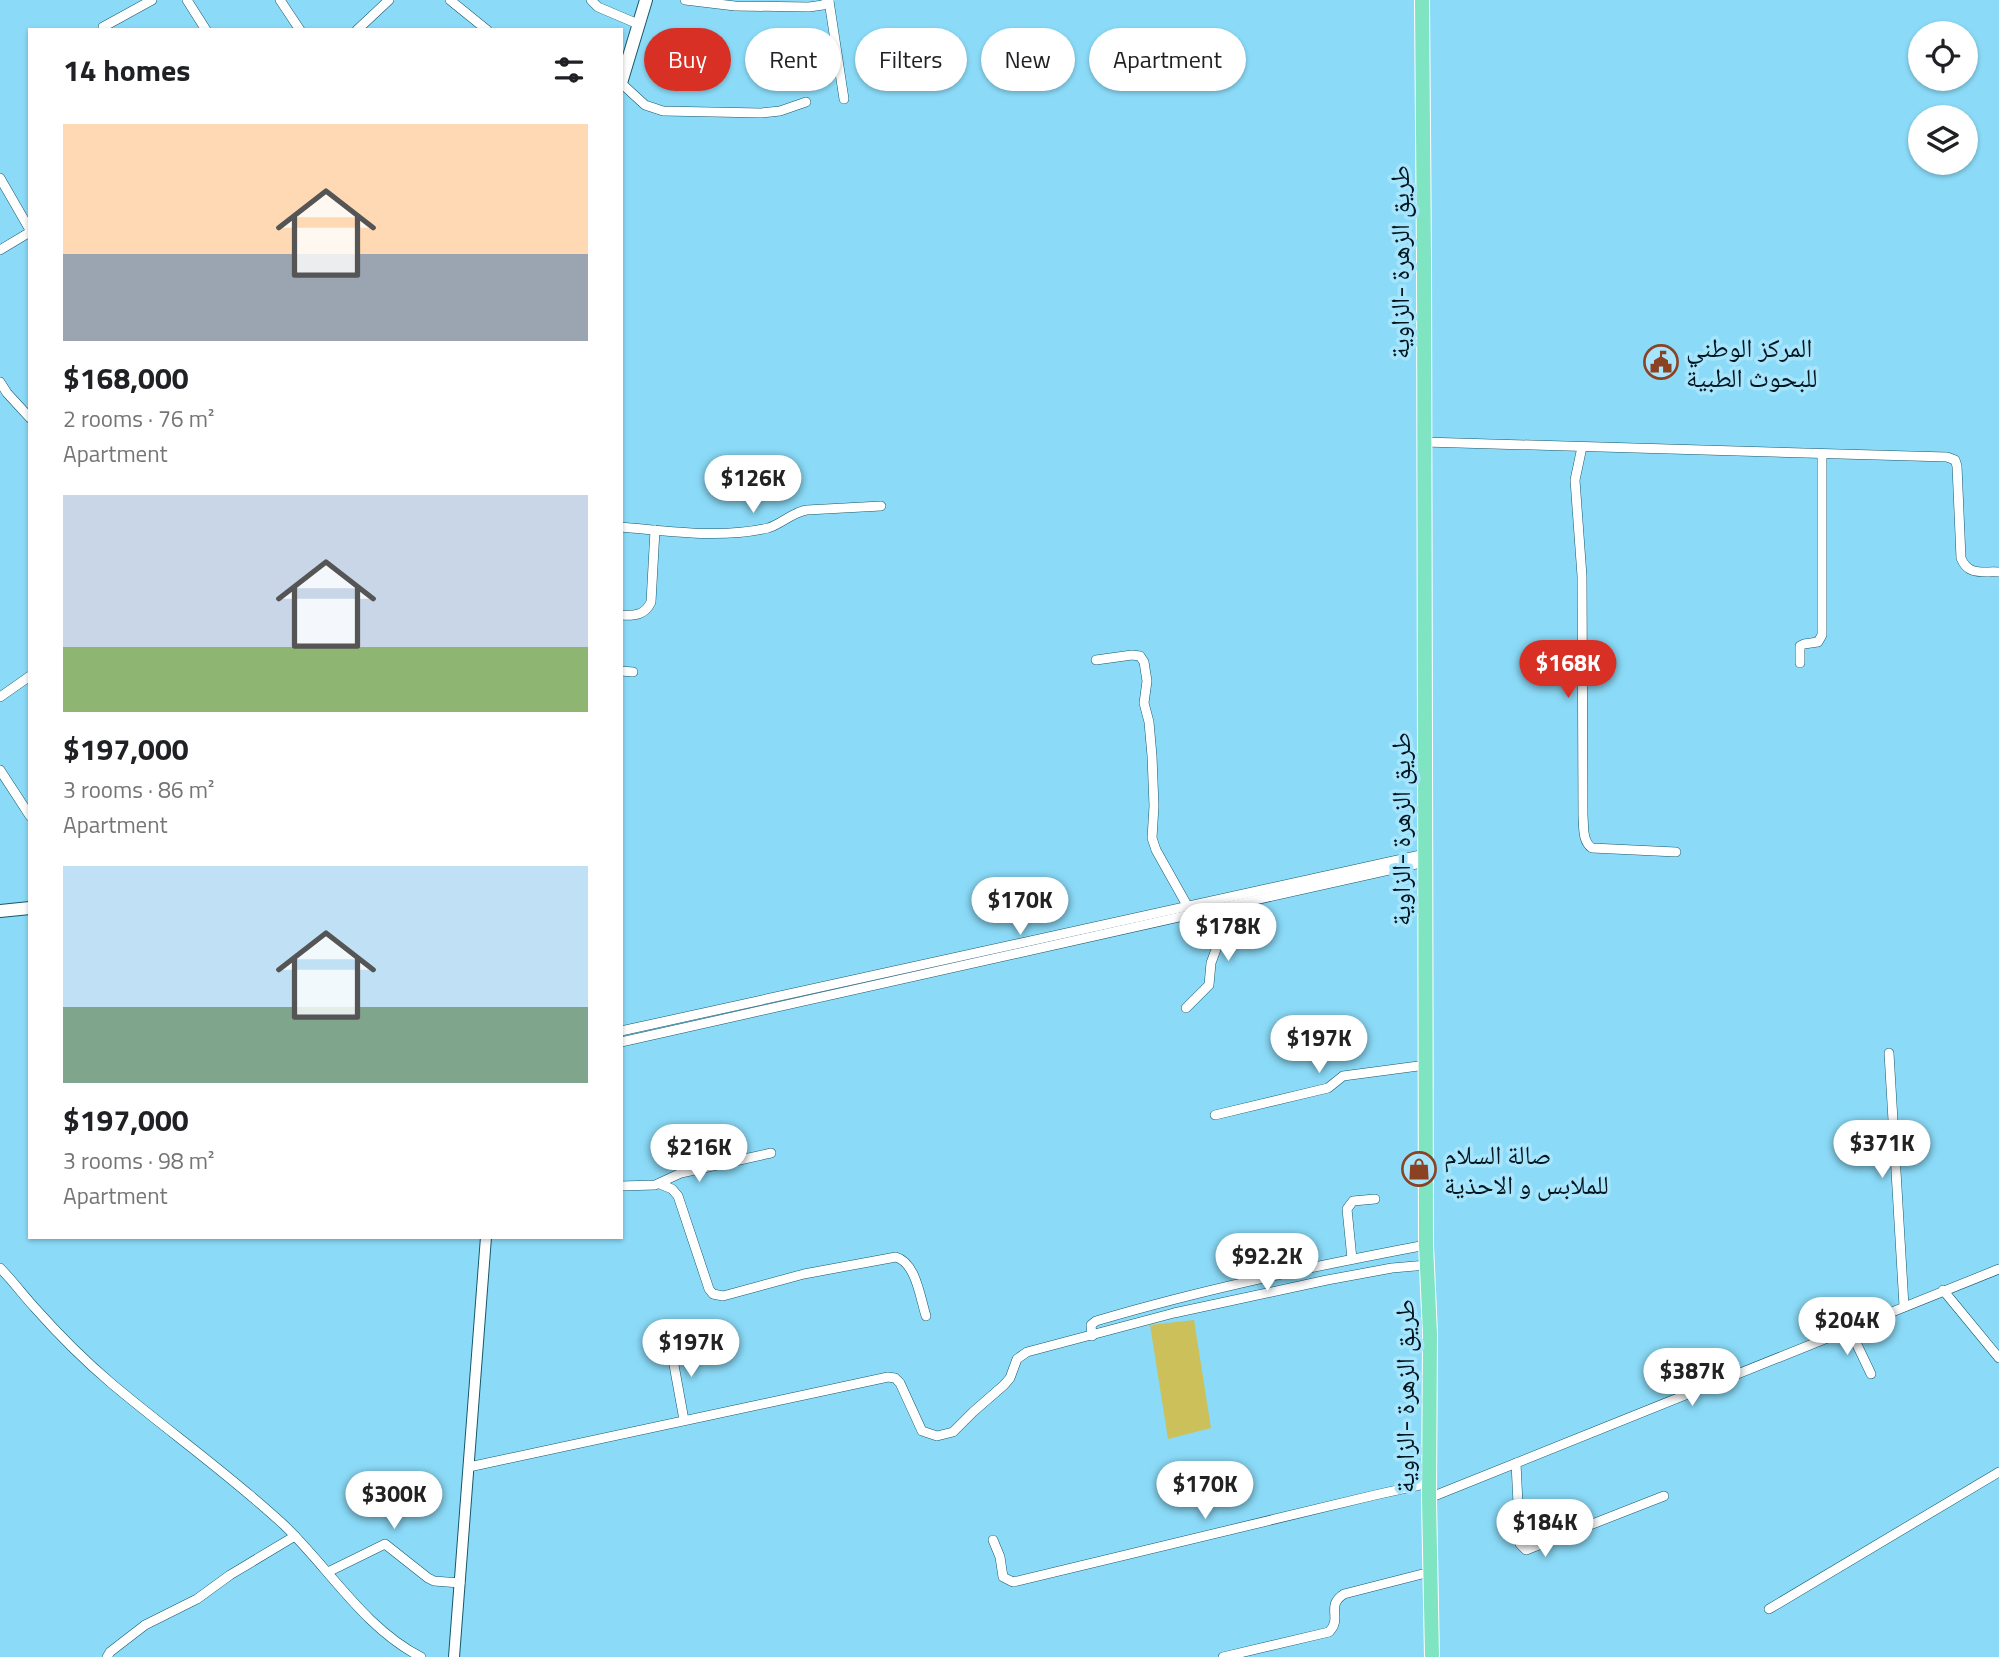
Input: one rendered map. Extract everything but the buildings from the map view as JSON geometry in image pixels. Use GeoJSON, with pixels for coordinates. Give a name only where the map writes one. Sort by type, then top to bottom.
{"type":"FeatureCollection","features":[{"type":"Feature","properties":{"kind":"main road"},"geometry":{"type":"LineString","coordinates":[[623,76],[646,0]]}},
{"type":"Feature","properties":{"kind":"main road","name":"طريق الزهرة -الزاوية"},"geometry":{"type":"LineString","coordinates":[[1422,0],[1426,1245],[1430,1334],[1432,1657]]}},
{"type":"Feature","properties":{"kind":"main road"},"geometry":{"type":"LineString","coordinates":[[0,911],[28,910]]}},
{"type":"Feature","properties":{"kind":"street"},"geometry":{"type":"LineString","coordinates":[[103,27],[152,0]]}},
{"type":"Feature","properties":{"kind":"street"},"geometry":{"type":"LineString","coordinates":[[187,0],[205,28]]}},
{"type":"Feature","properties":{"kind":"street"},"geometry":{"type":"LineString","coordinates":[[280,0],[299,28]]}},
{"type":"Feature","properties":{"kind":"street"},"geometry":{"type":"LineString","coordinates":[[360,28],[388,0]]}},
{"type":"Feature","properties":{"kind":"street"},"geometry":{"type":"LineString","coordinates":[[450,0],[485,28]]}},
{"type":"Feature","properties":{"kind":"street"},"geometry":{"type":"LineString","coordinates":[[591,0],[598,7],[638,24]]}},
{"type":"Feature","properties":{"kind":"street"},"geometry":{"type":"LineString","coordinates":[[685,0],[735,6],[809,7],[816,7],[829,0],[844,99]]}},
{"type":"Feature","properties":{"kind":"street"},"geometry":{"type":"LineString","coordinates":[[623,85],[645,105],[663,111],[761,113],[780,111],[806,102]]}},
{"type":"Feature","properties":{"kind":"street"},"geometry":{"type":"LineString","coordinates":[[0,178],[28,227]]}},
{"type":"Feature","properties":{"kind":"street"},"geometry":{"type":"LineString","coordinates":[[0,250],[28,232]]}},
{"type":"Feature","properties":{"kind":"street"},"geometry":{"type":"LineString","coordinates":[[0,382],[28,416]]}},
{"type":"Feature","properties":{"kind":"street"},"geometry":{"type":"LineString","coordinates":[[1424,442],[1947,457],[1955,460],[1957,466],[1961,558],[1965,567],[1970,571],[1999,572]]}},
{"type":"Feature","properties":{"kind":"street"},"geometry":{"type":"LineString","coordinates":[[1583,447],[1575,480],[1582,576],[1585,839],[1592,848],[1676,852]]}},
{"type":"Feature","properties":{"kind":"street"},"geometry":{"type":"LineString","coordinates":[[1800,663],[1800,646],[1818,642],[1822,635],[1822,454]]}},
{"type":"Feature","properties":{"kind":"street"},"geometry":{"type":"LineString","coordinates":[[623,527],[727,533],[770,527],[795,512],[881,506]]}},
{"type":"Feature","properties":{"kind":"street"},"geometry":{"type":"LineString","coordinates":[[623,615],[639,615],[651,601],[655,530]]}},
{"type":"Feature","properties":{"kind":"street"},"geometry":{"type":"LineString","coordinates":[[1096,660],[1132,655],[1140,656],[1144,662],[1147,676],[1144,703],[1149,722],[1152,756],[1152,838],[1188,907]]}},
{"type":"Feature","properties":{"kind":"street"},"geometry":{"type":"LineString","coordinates":[[623,671],[633,672]]}},
{"type":"Feature","properties":{"kind":"street"},"geometry":{"type":"LineString","coordinates":[[0,697],[28,677]]}},
{"type":"Feature","properties":{"kind":"street"},"geometry":{"type":"LineString","coordinates":[[0,770],[28,813]]}},
{"type":"Feature","properties":{"kind":"street"},"geometry":{"type":"LineString","coordinates":[[623,1042],[1425,858]]}},
{"type":"Feature","properties":{"kind":"street"},"geometry":{"type":"LineString","coordinates":[[623,1031],[1188,907],[1219,904]]}},
{"type":"Feature","properties":{"kind":"street"},"geometry":{"type":"LineString","coordinates":[[1186,1008],[1209,985],[1211,963],[1221,936],[1219,904]]}},
{"type":"Feature","properties":{"kind":"street"},"geometry":{"type":"LineString","coordinates":[[1889,1053],[1904,1306]]}},
{"type":"Feature","properties":{"kind":"street"},"geometry":{"type":"LineString","coordinates":[[1215,1115],[1328,1088],[1343,1076],[1426,1065]]}},
{"type":"Feature","properties":{"kind":"street"},"geometry":{"type":"LineString","coordinates":[[660,1184],[681,1173],[771,1153]]}},
{"type":"Feature","properties":{"kind":"street"},"geometry":{"type":"LineString","coordinates":[[623,1186],[660,1184],[672,1188],[678,1196],[713,1294],[723,1296],[804,1274],[895,1257],[910,1266],[926,1316]]}},
{"type":"Feature","properties":{"kind":"street"},"geometry":{"type":"LineString","coordinates":[[1352,1259],[1348,1205],[1353,1201],[1375,1199]]}},
{"type":"Feature","properties":{"kind":"street"},"geometry":{"type":"LineString","coordinates":[[454,1657],[486,1239]]}},
{"type":"Feature","properties":{"kind":"street"},"geometry":{"type":"LineString","coordinates":[[1092,1336],[1091,1325],[1096,1321],[1143,1307],[1352,1259],[1426,1245]]}},
{"type":"Feature","properties":{"kind":"street"},"geometry":{"type":"LineString","coordinates":[[1367,1256],[1372,1271]]}},
{"type":"Feature","properties":{"kind":"street"},"geometry":{"type":"LineString","coordinates":[[469,1467],[892,1377],[900,1383],[922,1431],[937,1436],[953,1432],[1004,1385],[1010,1378],[1017,1359],[1027,1352],[1174,1313],[1372,1271],[1427,1265]]}},
{"type":"Feature","properties":{"kind":"street"},"geometry":{"type":"LineString","coordinates":[[0,1268],[84,1358],[258,1501],[295,1536],[355,1604],[381,1629],[421,1657]]}},
{"type":"Feature","properties":{"kind":"street"},"geometry":{"type":"LineString","coordinates":[[993,1540],[1000,1557],[1003,1577],[1013,1582],[1374,1495],[1429,1490],[1516,1463],[1999,1269]]}},
{"type":"Feature","properties":{"kind":"street"},"geometry":{"type":"LineString","coordinates":[[1943,1290],[1999,1358]]}},
{"type":"Feature","properties":{"kind":"street"},"geometry":{"type":"LineString","coordinates":[[1849,1328],[1871,1374]]}},
{"type":"Feature","properties":{"kind":"street"},"geometry":{"type":"LineString","coordinates":[[670,1343],[684,1420]]}},
{"type":"Feature","properties":{"kind":"street"},"geometry":{"type":"LineString","coordinates":[[1516,1463],[1520,1544],[1525,1550],[1664,1496]]}},
{"type":"Feature","properties":{"kind":"street"},"geometry":{"type":"LineString","coordinates":[[1769,1609],[1999,1472]]}},
{"type":"Feature","properties":{"kind":"street"},"geometry":{"type":"LineString","coordinates":[[107,1657],[145,1625],[197,1599],[230,1575],[295,1536]]}},
{"type":"Feature","properties":{"kind":"street"},"geometry":{"type":"LineString","coordinates":[[328,1572],[385,1544],[428,1578],[460,1583]]}},
{"type":"Feature","properties":{"kind":"street"},"geometry":{"type":"LineString","coordinates":[[1223,1657],[1329,1632],[1335,1622],[1334,1604],[1344,1594],[1430,1572]]}},
{"type":"Feature","properties":{"kind":"shaded area"},"geometry":{"type":"Polygon","coordinates":[[[1194,1320],[1211,1428],[1168,1439],[1150,1325],[1194,1320]]]}},
{"type":"Feature","properties":{"kind":"place","name":"المركز الوطني للبحوث الطبية"},"geometry":{"type":"Point","coordinates":[1661,362]}},
{"type":"Feature","properties":{"kind":"place","name":"صالة السلام للملابس و الاحذية"},"geometry":{"type":"Point","coordinates":[1419,1169]}}]}
